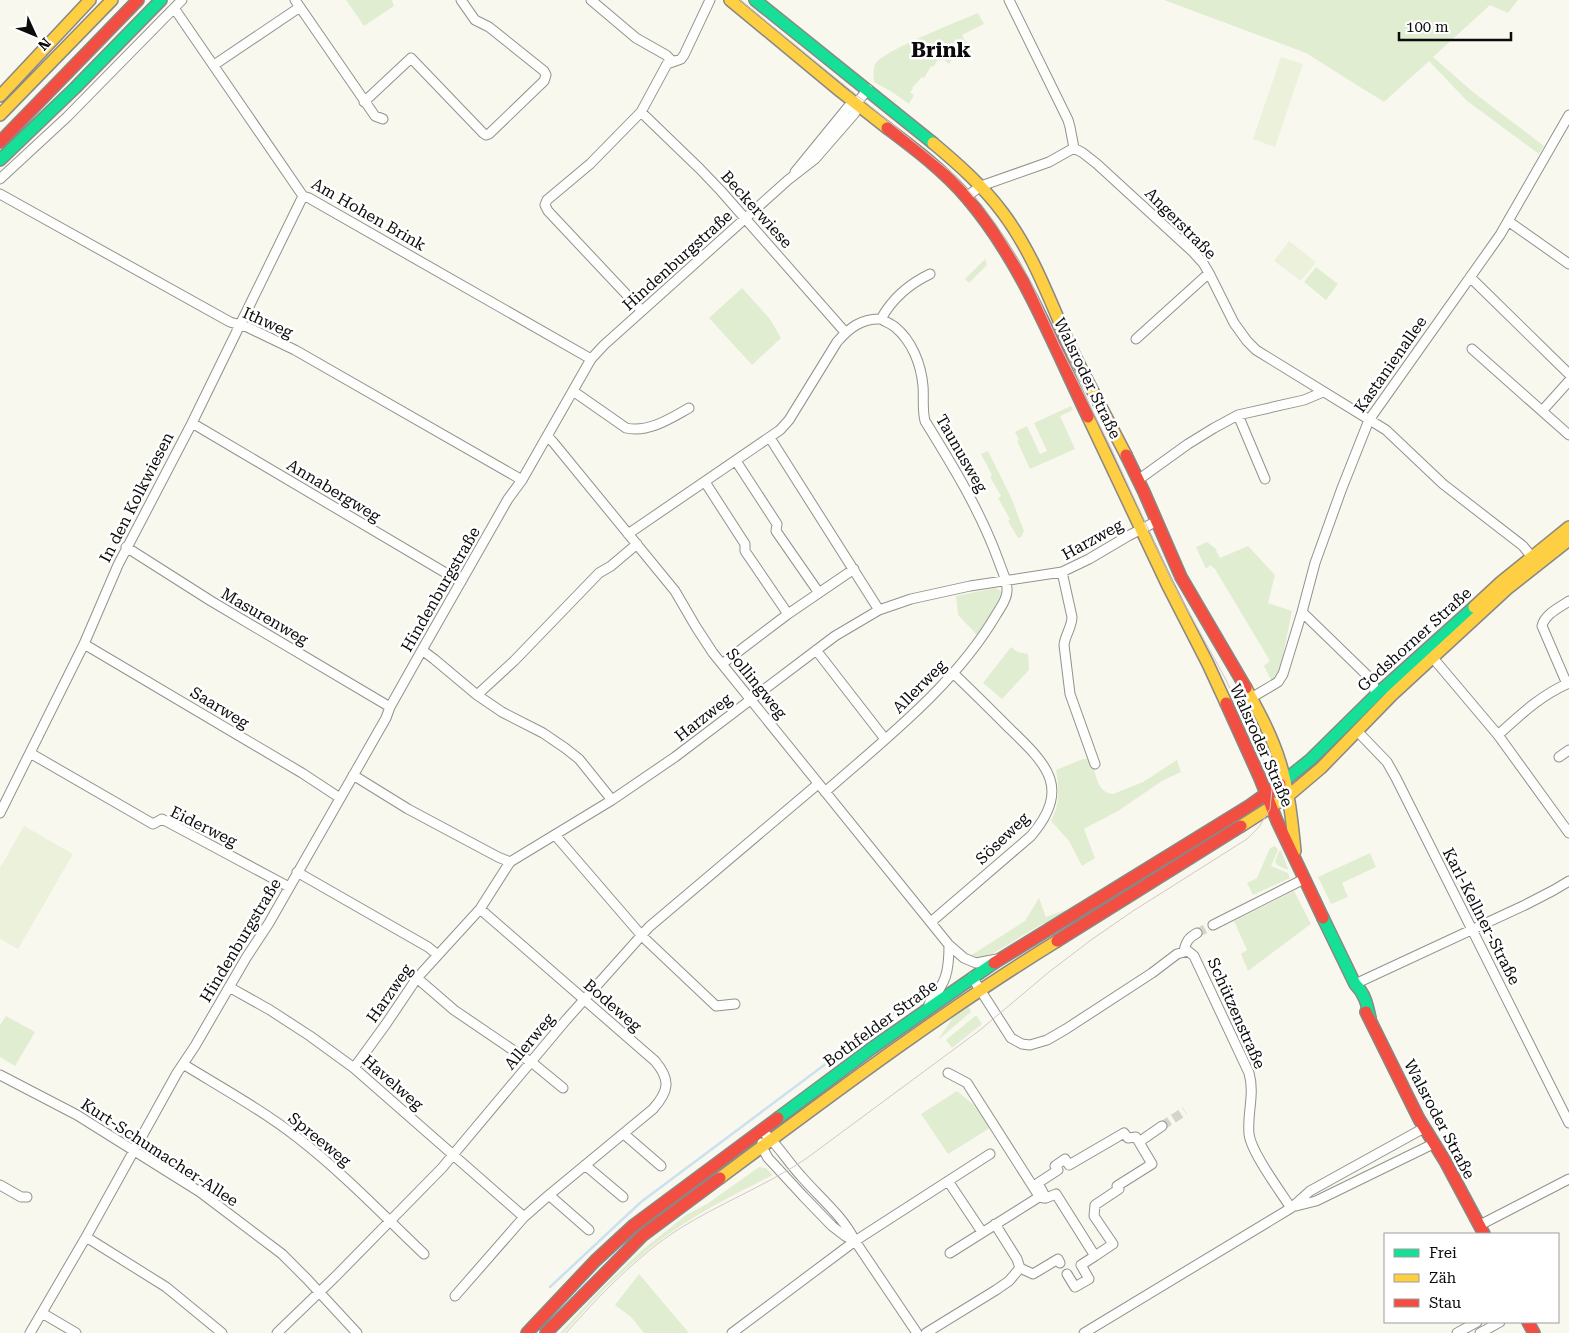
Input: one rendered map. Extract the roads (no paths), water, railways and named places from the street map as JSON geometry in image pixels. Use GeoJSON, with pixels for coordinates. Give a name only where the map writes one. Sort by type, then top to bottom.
{"type":"FeatureCollection","features":[{"type":"Feature","properties":{"kind":"main road"},"geometry":{"type":"LineString","coordinates":[[0,96],[90,0]]}},
{"type":"Feature","properties":{"kind":"main road"},"geometry":{"type":"LineString","coordinates":[[0,115],[112,0]]}},
{"type":"Feature","properties":{"kind":"main road"},"geometry":{"type":"LineString","coordinates":[[0,142],[138,0]]}},
{"type":"Feature","properties":{"kind":"main road"},"geometry":{"type":"LineString","coordinates":[[0,160],[75,88],[160,0]]}},
{"type":"Feature","properties":{"kind":"main road","name":"Walsroder Straße"},"geometry":{"type":"LineString","coordinates":[[730,0],[938,169],[966,197],[988,227],[1025,285],[1141,529],[1208,664],[1277,821],[1355,984],[1354,994],[1370,1018],[1424,1128],[1445,1161],[1482,1230]]}},
{"type":"Feature","properties":{"kind":"main road","name":"Walsroder Straße"},"geometry":{"type":"LineString","coordinates":[[755,0],[803,40],[868,89],[950,158],[981,186],[1003,212],[1028,253],[1091,388],[1138,480],[1176,567],[1251,698],[1275,750],[1285,780],[1296,861]]}},
{"type":"Feature","properties":{"kind":"main road","name":"Godshorner Straße"},"geometry":{"type":"LineString","coordinates":[[1285,780],[1310,760],[1376,695],[1500,582],[1569,527]]}},
{"type":"Feature","properties":{"kind":"main road","name":"Godshorner Straße"},"geometry":{"type":"LineString","coordinates":[[1288,796],[1321,768],[1392,695],[1507,589],[1569,540]]}},
{"type":"Feature","properties":{"kind":"main road","name":"Bothfelder Straße"},"geometry":{"type":"LineString","coordinates":[[527,1333],[620,1237],[669,1198],[924,1010],[1002,958],[1249,806],[1285,780]]}},
{"type":"Feature","properties":{"kind":"main road","name":"Bothfelder Straße"},"geometry":{"type":"LineString","coordinates":[[546,1333],[642,1236],[901,1044],[981,989],[1288,796]]}},
{"type":"Feature","properties":{"kind":"street"},"geometry":{"type":"LineString","coordinates":[[0,179],[68,117],[182,0]]}},
{"type":"Feature","properties":{"kind":"street"},"geometry":{"type":"LineString","coordinates":[[364,102],[411,58],[486,135],[544,81],[546,75],[544,71],[489,27],[475,20],[461,0]]}},
{"type":"Feature","properties":{"kind":"street"},"geometry":{"type":"LineString","coordinates":[[591,0],[636,38],[666,55],[672,61]]}},
{"type":"Feature","properties":{"kind":"street"},"geometry":{"type":"LineString","coordinates":[[642,311],[548,212],[545,205],[548,200],[590,164],[641,112],[667,64],[684,55],[710,0]]}},
{"type":"Feature","properties":{"kind":"street"},"geometry":{"type":"LineString","coordinates":[[966,197],[981,186],[1048,162],[1074,148],[1068,120],[1009,0]]}},
{"type":"Feature","properties":{"kind":"street"},"geometry":{"type":"LineString","coordinates":[[214,66],[297,4],[374,116],[383,119]]}},
{"type":"Feature","properties":{"kind":"street","name":"Am Hohen Brink"},"geometry":{"type":"LineString","coordinates":[[174,8],[302,196],[309,198],[591,359]]}},
{"type":"Feature","properties":{"kind":"street","name":"Hindenburgstraße"},"geometry":{"type":"LineString","coordinates":[[134,1150],[177,1073],[298,872],[508,499],[522,480],[591,359],[788,180],[808,165],[855,113],[856,104],[868,89]]}},
{"type":"Feature","properties":{"kind":"street","name":"Beckerwiese"},"geometry":{"type":"LineString","coordinates":[[641,112],[700,169],[845,332]]}},
{"type":"Feature","properties":{"kind":"street","name":"Kastanienallee"},"geometry":{"type":"LineString","coordinates":[[1251,698],[1280,680],[1302,612],[1315,563],[1369,420],[1508,221],[1569,114]]}},
{"type":"Feature","properties":{"kind":"street","name":"Angerstraße"},"geometry":{"type":"LineString","coordinates":[[1074,148],[1097,164],[1193,252],[1210,273],[1228,313],[1247,341],[1263,355],[1386,430],[1443,484],[1523,546],[1532,556]]}},
{"type":"Feature","properties":{"kind":"street","name":"Ithweg"},"geometry":{"type":"LineString","coordinates":[[0,194],[230,322],[295,350],[522,480]]}},
{"type":"Feature","properties":{"kind":"street","name":"In den Kolkwiesen"},"geometry":{"type":"LineString","coordinates":[[0,813],[84,644],[126,547],[192,423],[302,196]]}},
{"type":"Feature","properties":{"kind":"street"},"geometry":{"type":"LineString","coordinates":[[1508,221],[1569,264]]}},
{"type":"Feature","properties":{"kind":"street"},"geometry":{"type":"LineString","coordinates":[[1136,339],[1210,273]]}},
{"type":"Feature","properties":{"kind":"street"},"geometry":{"type":"LineString","coordinates":[[628,534],[780,430],[789,420],[845,332],[861,322],[870,319],[881,319],[887,307],[899,295],[921,278],[930,274]]}},
{"type":"Feature","properties":{"kind":"street"},"geometry":{"type":"LineString","coordinates":[[1470,277],[1569,374]]}},
{"type":"Feature","properties":{"kind":"street","name":"Taunusweg"},"geometry":{"type":"LineString","coordinates":[[881,319],[894,326],[906,339],[918,361],[922,372],[925,421],[954,467],[982,519],[1005,582]]}},
{"type":"Feature","properties":{"kind":"street"},"geometry":{"type":"LineString","coordinates":[[1472,349],[1569,435]]}},
{"type":"Feature","properties":{"kind":"street"},"geometry":{"type":"LineString","coordinates":[[1542,411],[1569,381]]}},
{"type":"Feature","properties":{"kind":"street"},"geometry":{"type":"LineString","coordinates":[[573,391],[626,428],[632,429],[658,425],[689,408]]}},
{"type":"Feature","properties":{"kind":"street"},"geometry":{"type":"LineString","coordinates":[[1138,480],[1188,444],[1238,415],[1304,400],[1323,392]]}},
{"type":"Feature","properties":{"kind":"street"},"geometry":{"type":"LineString","coordinates":[[1238,415],[1265,479]]}},
{"type":"Feature","properties":{"kind":"street","name":"Annabergweg"},"geometry":{"type":"LineString","coordinates":[[192,423],[461,582]]}},
{"type":"Feature","properties":{"kind":"street","name":"Sollingweg"},"geometry":{"type":"LineString","coordinates":[[547,436],[675,591],[696,627],[722,664],[949,945],[964,958],[976,963],[1002,958]]}},
{"type":"Feature","properties":{"kind":"street"},"geometry":{"type":"LineString","coordinates":[[770,438],[879,610]]}},
{"type":"Feature","properties":{"kind":"street"},"geometry":{"type":"LineString","coordinates":[[736,461],[777,524],[776,531],[819,593]]}},
{"type":"Feature","properties":{"kind":"street"},"geometry":{"type":"LineString","coordinates":[[705,482],[745,544],[745,551],[788,614]]}},
{"type":"Feature","properties":{"kind":"street","name":"Harzweg"},"geometry":{"type":"LineString","coordinates":[[354,1068],[418,978],[480,909],[510,862],[612,800],[675,757],[816,650],[855,623],[879,610],[911,599],[970,586],[1062,572],[1157,521]]}},
{"type":"Feature","properties":{"kind":"street"},"geometry":{"type":"LineString","coordinates":[[477,695],[514,662],[599,572],[611,566],[637,544]]}},
{"type":"Feature","properties":{"kind":"street","name":"Masurenweg"},"geometry":{"type":"LineString","coordinates":[[126,547],[211,602],[390,707]]}},
{"type":"Feature","properties":{"kind":"street"},"geometry":{"type":"LineString","coordinates":[[722,664],[788,614],[854,569]]}},
{"type":"Feature","properties":{"kind":"street"},"geometry":{"type":"LineString","coordinates":[[1062,572],[1072,617],[1072,624],[1065,638],[1064,645],[1070,694],[1095,764]]}},
{"type":"Feature","properties":{"kind":"street","name":"Allerweg"},"geometry":{"type":"LineString","coordinates":[[825,792],[886,739],[954,673],[984,637],[1006,599],[1007,590],[1005,582]]}},
{"type":"Feature","properties":{"kind":"street"},"geometry":{"type":"LineString","coordinates":[[1498,735],[1536,702],[1568,684],[1542,626],[1548,616],[1569,601]]}},
{"type":"Feature","properties":{"kind":"street"},"geometry":{"type":"LineString","coordinates":[[1302,612],[1371,679],[1376,695]]}},
{"type":"Feature","properties":{"kind":"street","name":"Saarweg"},"geometry":{"type":"LineString","coordinates":[[84,644],[302,773],[340,798]]}},
{"type":"Feature","properties":{"kind":"street"},"geometry":{"type":"LineString","coordinates":[[422,650],[477,695],[502,712],[543,733],[579,759],[612,800]]}},
{"type":"Feature","properties":{"kind":"street"},"geometry":{"type":"LineString","coordinates":[[816,650],[886,739]]}},
{"type":"Feature","properties":{"kind":"street"},"geometry":{"type":"LineString","coordinates":[[1433,658],[1498,735],[1569,833]]}},
{"type":"Feature","properties":{"kind":"street","name":"Söseweg"},"geometry":{"type":"LineString","coordinates":[[931,922],[1031,836],[1040,826],[1048,811],[1052,796],[1049,776],[1039,757],[954,673]]}},
{"type":"Feature","properties":{"kind":"street","name":"Karl-Kellner-Straße"},"geometry":{"type":"LineString","coordinates":[[1356,731],[1387,762],[1396,778],[1569,1123]]}},
{"type":"Feature","properties":{"kind":"street"},"geometry":{"type":"LineString","coordinates":[[1559,757],[1569,750]]}},
{"type":"Feature","properties":{"kind":"street","name":"Eiderweg"},"geometry":{"type":"LineString","coordinates":[[30,753],[153,824],[162,819],[289,887]]}},
{"type":"Feature","properties":{"kind":"street"},"geometry":{"type":"LineString","coordinates":[[353,776],[408,809],[510,862]]}},
{"type":"Feature","properties":{"kind":"street","name":"Allerweg"},"geometry":{"type":"LineString","coordinates":[[277,1333],[454,1155],[584,1000],[659,917],[818,784]]}},
{"type":"Feature","properties":{"kind":"street"},"geometry":{"type":"LineString","coordinates":[[556,835],[642,936],[716,1006],[735,1004]]}},
{"type":"Feature","properties":{"kind":"street"},"geometry":{"type":"LineString","coordinates":[[298,872],[438,954]]}},
{"type":"Feature","properties":{"kind":"street"},"geometry":{"type":"LineString","coordinates":[[1213,925],[1304,879]]}},
{"type":"Feature","properties":{"kind":"street"},"geometry":{"type":"LineString","coordinates":[[1355,984],[1472,930],[1569,881]]}},
{"type":"Feature","properties":{"kind":"street","name":"Bodeweg"},"geometry":{"type":"LineString","coordinates":[[455,1296],[524,1217],[654,1109],[661,1101],[667,1081],[663,1071],[655,1061],[480,909]]}},
{"type":"Feature","properties":{"kind":"street"},"geometry":{"type":"LineString","coordinates":[[1184,952],[1187,941],[1196,933]]}},
{"type":"Feature","properties":{"kind":"street"},"geometry":{"type":"LineString","coordinates":[[924,1010],[945,981],[949,967],[949,945]]}},
{"type":"Feature","properties":{"kind":"street","name":"Schützenstraße"},"geometry":{"type":"LineString","coordinates":[[972,977],[1011,1038],[1022,1044],[1038,1044],[1066,1029],[1152,973],[1177,954],[1188,951],[1194,956],[1248,1073],[1252,1091],[1249,1124],[1251,1143],[1292,1207]]}},
{"type":"Feature","properties":{"kind":"street"},"geometry":{"type":"LineString","coordinates":[[418,978],[454,1010],[531,1062],[563,1088]]}},
{"type":"Feature","properties":{"kind":"street","name":"Havelweg"},"geometry":{"type":"LineString","coordinates":[[229,987],[270,1010],[354,1068],[524,1217]]}},
{"type":"Feature","properties":{"kind":"street","name":"Spreeweg"},"geometry":{"type":"LineString","coordinates":[[183,1064],[293,1134],[342,1175],[424,1254]]}},
{"type":"Feature","properties":{"kind":"street"},"geometry":{"type":"LineString","coordinates":[[948,1073],[967,1083],[1043,1197]]}},
{"type":"Feature","properties":{"kind":"street","name":"Kurt-Schumacher-Allee"},"geometry":{"type":"LineString","coordinates":[[0,1075],[77,1115],[200,1192],[282,1254],[357,1333]]}},
{"type":"Feature","properties":{"kind":"street"},"geometry":{"type":"LineString","coordinates":[[1139,1142],[1162,1126]]}},
{"type":"Feature","properties":{"kind":"street"},"geometry":{"type":"LineString","coordinates":[[1084,1333],[1292,1207],[1310,1191],[1424,1128]]}},
{"type":"Feature","properties":{"kind":"street"},"geometry":{"type":"LineString","coordinates":[[761,1130],[772,1140],[806,1182],[848,1228],[917,1333]]}},
{"type":"Feature","properties":{"kind":"street"},"geometry":{"type":"LineString","coordinates":[[761,1130],[762,1147],[768,1158],[832,1226],[855,1241]]}},
{"type":"Feature","properties":{"kind":"street"},"geometry":{"type":"LineString","coordinates":[[1043,1197],[1038,1183],[1058,1170],[1055,1166],[1065,1159],[1069,1165],[1124,1133],[1128,1138],[1136,1137],[1152,1164],[1117,1186],[1119,1189],[1096,1205],[1094,1216],[1113,1244],[1081,1265],[1089,1279],[1075,1287],[1067,1274]]}},
{"type":"Feature","properties":{"kind":"street"},"geometry":{"type":"LineString","coordinates":[[624,1134],[661,1166]]}},
{"type":"Feature","properties":{"kind":"street"},"geometry":{"type":"LineString","coordinates":[[1292,1207],[1316,1200],[1433,1144]]}},
{"type":"Feature","properties":{"kind":"street"},"geometry":{"type":"LineString","coordinates":[[30,1333],[134,1150]]}},
{"type":"Feature","properties":{"kind":"street"},"geometry":{"type":"LineString","coordinates":[[732,1333],[855,1241],[990,1154]]}},
{"type":"Feature","properties":{"kind":"street"},"geometry":{"type":"LineString","coordinates":[[586,1165],[623,1197]]}},
{"type":"Feature","properties":{"kind":"street"},"geometry":{"type":"LineString","coordinates":[[1482,1230],[1569,1179]]}},
{"type":"Feature","properties":{"kind":"street"},"geometry":{"type":"LineString","coordinates":[[948,1181],[982,1232]]}},
{"type":"Feature","properties":{"kind":"street"},"geometry":{"type":"LineString","coordinates":[[804,1197],[806,1182]]}},
{"type":"Feature","properties":{"kind":"street"},"geometry":{"type":"LineString","coordinates":[[1,1189],[21,1197],[27,1197]]}},
{"type":"Feature","properties":{"kind":"street"},"geometry":{"type":"LineString","coordinates":[[950,1253],[995,1224],[1043,1197],[1056,1194],[1095,1256]]}},
{"type":"Feature","properties":{"kind":"street"},"geometry":{"type":"LineString","coordinates":[[549,1195],[589,1230]]}},
{"type":"Feature","properties":{"kind":"street"},"geometry":{"type":"LineString","coordinates":[[995,1224],[1017,1259],[1020,1268],[1033,1274],[1058,1259],[1060,1263]]}},
{"type":"Feature","properties":{"kind":"street"},"geometry":{"type":"LineString","coordinates":[[86,1237],[166,1287],[222,1333]]}},
{"type":"Feature","properties":{"kind":"street"},"geometry":{"type":"LineString","coordinates":[[926,1333],[996,1290],[1009,1281],[1020,1268]]}},
{"type":"Feature","properties":{"kind":"street"},"geometry":{"type":"LineString","coordinates":[[42,1314],[76,1333]]}},
{"type":"Feature","properties":{"kind":"street"},"geometry":{"type":"LineString","coordinates":[[1457,1333],[1475,1323]]}},
{"type":"Feature","properties":{"kind":"street"},"geometry":{"type":"LineString","coordinates":[[1480,1333],[1498,1323]]}},
{"type":"Feature","properties":{"kind":"waterway"},"geometry":{"type":"LineString","coordinates":[[550,1287],[641,1202],[930,986]]}},
{"type":"Feature","properties":{"kind":"tunnel"},"geometry":{"type":"LineString","coordinates":[[1197,933],[1213,925]]}},
{"type":"Feature","properties":{"kind":"tunnel"},"geometry":{"type":"LineString","coordinates":[[1162,1126],[1185,1111]]}},
{"type":"Feature","properties":{"kind":"tram line"},"geometry":{"type":"LineString","coordinates":[[566,1333],[619,1277],[664,1239],[807,1158],[980,1030],[1049,972],[1091,940],[1133,911],[1247,839],[1259,827],[1270,809],[1272,789],[1259,749],[1225,678],[1175,587],[1111,448],[1060,346],[1029,278],[997,226],[981,204],[952,173],[740,0]]}},
{"type":"Feature","properties":{"kind":"district","name":"Brink"},"geometry":{"type":"Point","coordinates":[941,50]}}]}
